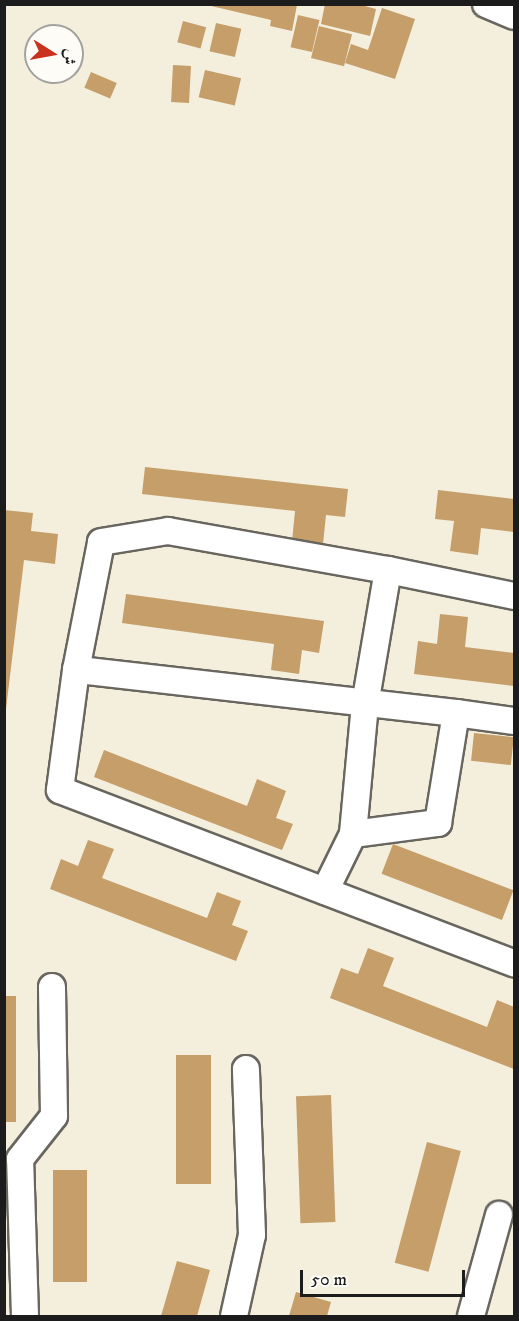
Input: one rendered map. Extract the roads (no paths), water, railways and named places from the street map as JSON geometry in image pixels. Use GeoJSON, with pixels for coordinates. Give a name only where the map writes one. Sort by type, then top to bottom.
{"type":"FeatureCollection","features":[{"type":"Feature","properties":{"kind":"street"},"geometry":{"type":"LineString","coordinates":[[486,4],[514,16]]}},
{"type":"Feature","properties":{"kind":"street"},"geometry":{"type":"LineString","coordinates":[[514,596],[388,570],[168,531],[100,542],[76,670],[60,790],[514,963]]}},
{"type":"Feature","properties":{"kind":"street"},"geometry":{"type":"LineString","coordinates":[[326,891],[352,834],[365,704],[388,570]]}},
{"type":"Feature","properties":{"kind":"street"},"geometry":{"type":"LineString","coordinates":[[76,670],[514,721]]}},
{"type":"Feature","properties":{"kind":"street"},"geometry":{"type":"LineString","coordinates":[[352,834],[438,823],[456,713]]}},
{"type":"Feature","properties":{"kind":"street"},"geometry":{"type":"LineString","coordinates":[[25,1317],[20,1159],[54,1116],[52,987]]}},
{"type":"Feature","properties":{"kind":"street"},"geometry":{"type":"LineString","coordinates":[[234,1317],[252,1235],[246,1069]]}},
{"type":"Feature","properties":{"kind":"street"},"geometry":{"type":"LineString","coordinates":[[471,1317],[499,1215]]}}]}
